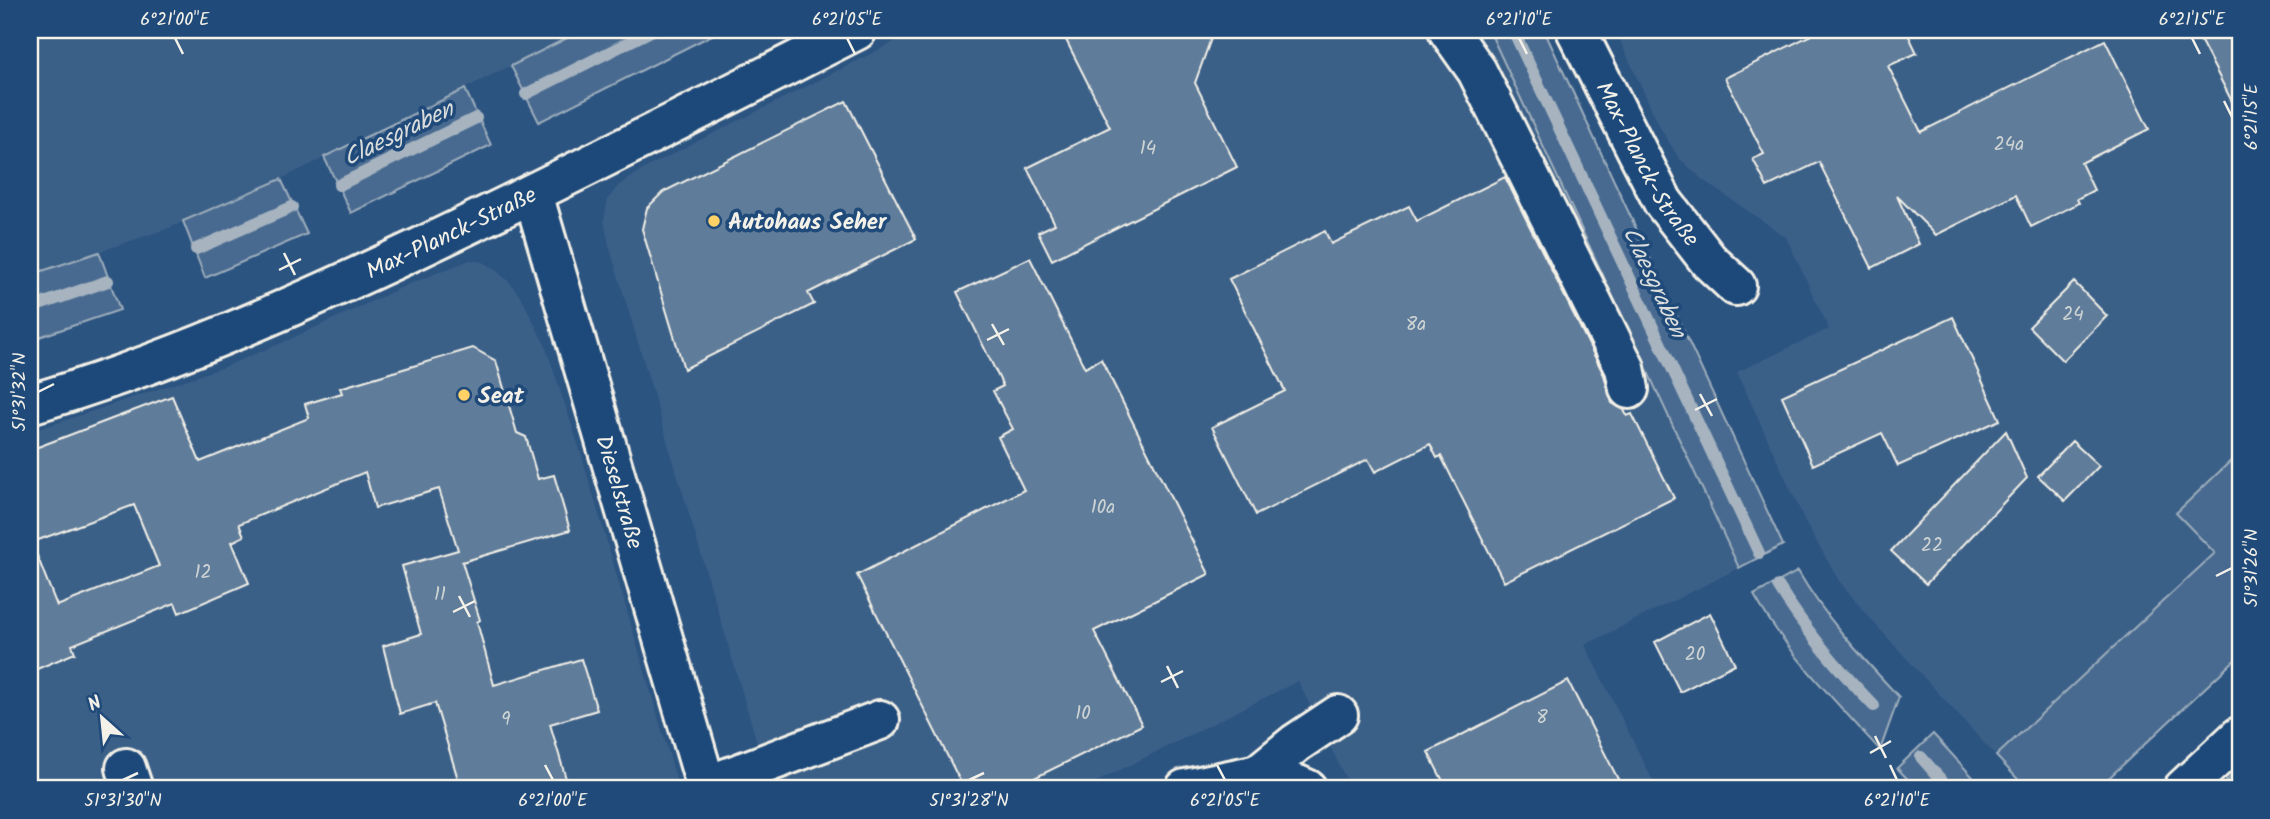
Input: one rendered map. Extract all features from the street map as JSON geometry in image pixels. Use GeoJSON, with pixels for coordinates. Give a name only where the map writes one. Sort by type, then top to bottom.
{"type":"FeatureCollection","features":[{"type":"Feature","properties":{"kind":"street","name":"Max-Planck-Straße"},"geometry":{"type":"LineString","coordinates":[[30,404],[80,389],[226,334],[352,280],[533,194],[857,30]]}},
{"type":"Feature","properties":{"kind":"street"},"geometry":{"type":"LineString","coordinates":[[1448,30],[1477,71],[1505,126],[1625,368],[1629,389]]}},
{"type":"Feature","properties":{"kind":"street","name":"Max-Planck-Straße"},"geometry":{"type":"LineString","coordinates":[[1576,30],[1662,202],[1709,261],[1737,286]]}},
{"type":"Feature","properties":{"kind":"street","name":"Dieselstraße"},"geometry":{"type":"LineString","coordinates":[[533,194],[706,788]]}},
{"type":"Feature","properties":{"kind":"street"},"geometry":{"type":"LineString","coordinates":[[1240,781],[1338,715]]}},
{"type":"Feature","properties":{"kind":"street"},"geometry":{"type":"LineString","coordinates":[[706,788],[880,720]]}},
{"type":"Feature","properties":{"kind":"street"},"geometry":{"type":"LineString","coordinates":[[2183,789],[2240,736]]}},
{"type":"Feature","properties":{"kind":"street"},"geometry":{"type":"LineString","coordinates":[[1185,789],[1240,781],[1298,785],[1307,789]]}},
{"type":"Feature","properties":{"kind":"shaded area"},"geometry":{"type":"Polygon","coordinates":[[[30,30],[583,30],[281,179],[169,228],[30,275],[30,30]]]}},
{"type":"Feature","properties":{"kind":"shaded area"},"geometry":{"type":"Polygon","coordinates":[[[583,30],[722,30],[539,122],[511,66],[583,30]]]}},
{"type":"Feature","properties":{"kind":"shaded area"},"geometry":{"type":"Polygon","coordinates":[[[918,30],[1489,30],[1739,568],[1585,645],[1657,789],[1351,789],[1298,681],[1082,789],[771,789],[609,245],[604,220],[608,199],[619,185],[649,166],[918,30]]]}},
{"type":"Feature","properties":{"kind":"shaded area"},"geometry":{"type":"Polygon","coordinates":[[[1489,30],[1544,30],[1783,545],[1739,568],[1489,30]]]}},
{"type":"Feature","properties":{"kind":"shaded area"},"geometry":{"type":"Polygon","coordinates":[[[1615,30],[2240,30],[2240,452],[2176,513],[2215,552],[1996,756],[1839,581],[1805,521],[1737,372],[1829,329],[1786,237],[1703,180],[1679,158],[1661,129],[1615,30]]]}},
{"type":"Feature","properties":{"kind":"shaded area"},"geometry":{"type":"Polygon","coordinates":[[[465,89],[491,145],[351,213],[324,157],[465,89]]]}},
{"type":"Feature","properties":{"kind":"shaded area"},"geometry":{"type":"Polygon","coordinates":[[[281,179],[307,234],[205,278],[183,221],[281,179]]]}},
{"type":"Feature","properties":{"kind":"shaded area"},"geometry":{"type":"Polygon","coordinates":[[[99,252],[120,310],[30,340],[30,275],[99,252]]]}},
{"type":"Feature","properties":{"kind":"shaded area"},"geometry":{"type":"Polygon","coordinates":[[[470,260],[483,262],[510,283],[522,299],[545,345],[580,450],[679,789],[30,789],[30,432],[224,367],[407,285],[470,260]]]}},
{"type":"Feature","properties":{"kind":"shaded area"},"geometry":{"type":"Polygon","coordinates":[[[2240,452],[2240,655],[2097,789],[2027,789],[1996,756],[2215,553],[2176,513],[2240,452]]]}},
{"type":"Feature","properties":{"kind":"shaded area"},"geometry":{"type":"Polygon","coordinates":[[[1798,571],[1832,621],[1899,697],[1880,750],[1797,657],[1754,595],[1798,571]]]}},
{"type":"Feature","properties":{"kind":"shaded area"},"geometry":{"type":"Polygon","coordinates":[[[1933,734],[1984,789],[1917,789],[1897,768],[1933,734]]]}},
{"type":"Feature","properties":{"kind":"shaded area"},"geometry":{"type":"Polygon","coordinates":[[[2240,767],[2240,789],[2219,789],[2240,767]]]}},
{"type":"Feature","properties":{"kind":"building"},"geometry":{"type":"Polygon","coordinates":[[[1061,30],[1214,30],[1195,83],[1237,167],[1052,260],[1038,232],[1055,224],[1027,168],[1110,127],[1061,30]]]}},
{"type":"Feature","properties":{"kind":"building"},"geometry":{"type":"Polygon","coordinates":[[[1821,30],[1906,30],[1917,53],[1888,66],[1921,132],[2105,40],[2149,129],[2081,163],[2094,190],[2077,199],[2079,203],[2031,227],[2016,195],[1936,235],[1897,196],[1919,244],[1872,268],[1819,162],[1767,187],[1753,159],[1764,154],[1725,78],[1821,30]]]}},
{"type":"Feature","properties":{"kind":"building"},"geometry":{"type":"Polygon","coordinates":[[[2195,30],[2240,30],[2240,117],[2195,30]]]}},
{"type":"Feature","properties":{"kind":"building"},"geometry":{"type":"Polygon","coordinates":[[[846,101],[916,239],[808,293],[814,304],[684,369],[642,229],[647,208],[663,192],[846,101]]]}},
{"type":"Feature","properties":{"kind":"building"},"geometry":{"type":"Polygon","coordinates":[[[1505,177],[1604,375],[1612,403],[1624,410],[1627,416],[1632,414],[1674,498],[1504,582],[1441,456],[1437,458],[1430,444],[1375,472],[1368,459],[1256,515],[1212,427],[1285,391],[1229,279],[1325,231],[1331,244],[1409,206],[1417,221],[1505,177]]]}},
{"type":"Feature","properties":{"kind":"building"},"geometry":{"type":"Polygon","coordinates":[[[1030,258],[1085,368],[1101,359],[1209,574],[1094,631],[1142,725],[1012,789],[964,789],[857,575],[1024,490],[998,437],[1013,429],[993,391],[1003,386],[957,292],[1030,258]]]}},
{"type":"Feature","properties":{"kind":"building"},"geometry":{"type":"Polygon","coordinates":[[[2074,282],[2107,316],[2063,361],[2029,327],[2074,282]]]}},
{"type":"Feature","properties":{"kind":"building"},"geometry":{"type":"Polygon","coordinates":[[[1953,317],[2000,420],[1898,466],[1882,433],[1813,465],[1782,396],[1953,317]]]}},
{"type":"Feature","properties":{"kind":"building"},"geometry":{"type":"Polygon","coordinates":[[[473,348],[496,361],[517,433],[526,437],[538,479],[554,475],[570,530],[462,562],[480,620],[477,622],[494,685],[581,659],[597,710],[550,724],[569,789],[461,789],[435,703],[400,714],[383,646],[421,634],[402,566],[458,550],[439,489],[375,508],[365,472],[239,524],[244,536],[232,542],[249,583],[179,613],[175,603],[72,645],[75,653],[30,672],[30,544],[32,543],[57,606],[159,566],[134,505],[30,543],[30,450],[172,396],[200,462],[309,418],[305,404],[342,393],[340,388],[473,348]]]}},
{"type":"Feature","properties":{"kind":"building"},"geometry":{"type":"Polygon","coordinates":[[[2006,431],[2027,478],[1926,584],[1891,551],[2006,431]]]}},
{"type":"Feature","properties":{"kind":"building"},"geometry":{"type":"Polygon","coordinates":[[[2072,441],[2099,466],[2065,501],[2038,476],[2072,441]]]}},
{"type":"Feature","properties":{"kind":"building"},"geometry":{"type":"Polygon","coordinates":[[[1710,613],[1735,664],[1680,692],[1655,642],[1710,613]]]}},
{"type":"Feature","properties":{"kind":"building"},"geometry":{"type":"Polygon","coordinates":[[[1568,681],[1623,789],[1447,789],[1428,752],[1568,681]]]}},
{"type":"Feature","properties":{"kind":"waterway","name":"Claesgraben"},"geometry":{"type":"LineString","coordinates":[[526,94],[653,30]]}},
{"type":"Feature","properties":{"kind":"waterway","name":"Claesgraben"},"geometry":{"type":"LineString","coordinates":[[1513,30],[1759,553]]}},
{"type":"Feature","properties":{"kind":"waterway","name":"Claesgraben"},"geometry":{"type":"LineString","coordinates":[[339,185],[476,118]]}},
{"type":"Feature","properties":{"kind":"waterway","name":"Claesgraben"},"geometry":{"type":"LineString","coordinates":[[196,249],[292,207]]}},
{"type":"Feature","properties":{"kind":"waterway","name":"Claesgraben"},"geometry":{"type":"LineString","coordinates":[[30,308],[108,281]]}},
{"type":"Feature","properties":{"kind":"waterway","name":"Claesgraben"},"geometry":{"type":"LineString","coordinates":[[1778,586],[1823,649],[1874,706]]}},
{"type":"Feature","properties":{"kind":"waterway","name":"Claesgraben"},"geometry":{"type":"LineString","coordinates":[[1921,757],[1949,789]]}},
{"type":"Feature","properties":{"kind":"place","name":"Autohaus Seher"},"geometry":{"type":"Point","coordinates":[714,221]}},
{"type":"Feature","properties":{"kind":"place","name":"Seat"},"geometry":{"type":"Point","coordinates":[464,395]}}]}
